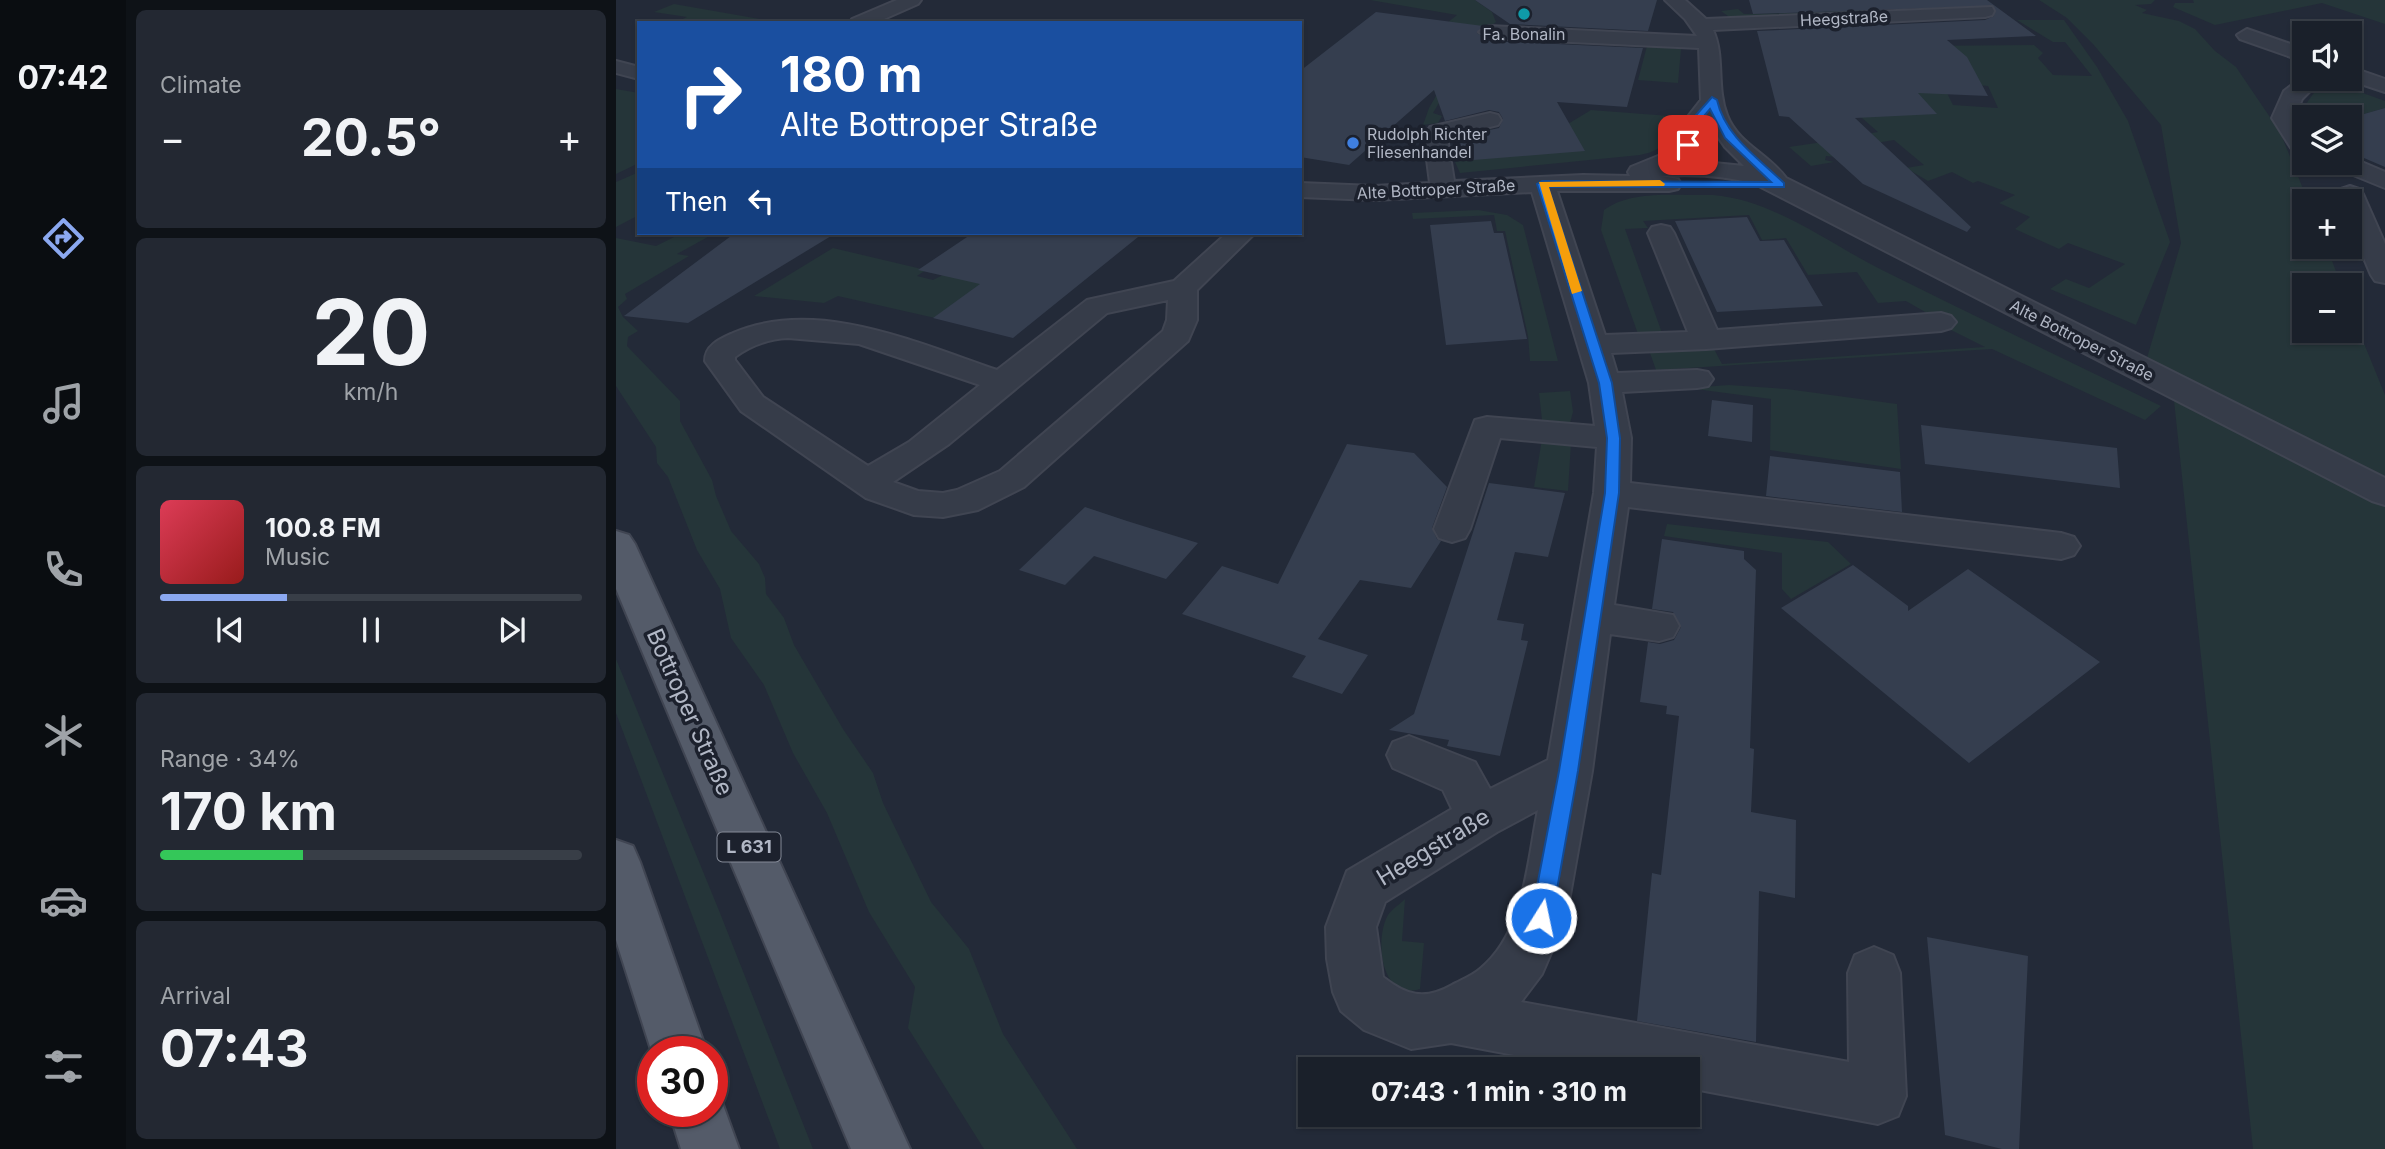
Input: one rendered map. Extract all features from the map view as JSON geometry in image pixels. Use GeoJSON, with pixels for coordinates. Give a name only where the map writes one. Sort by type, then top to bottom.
{"type":"FeatureCollection","features":[{"type":"Feature","properties":{"kind":"main road","name":"Bottroper Straße"},"geometry":{"type":"LineString","coordinates":[[616,544],[881,1149]]}},
{"type":"Feature","properties":{"kind":"main road"},"geometry":{"type":"LineString","coordinates":[[616,862],[674,1036]]}},
{"type":"Feature","properties":{"kind":"main road"},"geometry":{"type":"LineString","coordinates":[[703,1127],[710,1149]]}},
{"type":"Feature","properties":{"kind":"street"},"geometry":{"type":"LineString","coordinates":[[864,21],[912,0]]}},
{"type":"Feature","properties":{"kind":"street"},"geometry":{"type":"LineString","coordinates":[[1674,0],[1706,34],[1712,100],[1716,115],[1728,136],[1781,185]]}},
{"type":"Feature","properties":{"kind":"street","name":"Heegstraße"},"geometry":{"type":"LineString","coordinates":[[1489,32],[1706,34],[1984,11]]}},
{"type":"Feature","properties":{"kind":"street"},"geometry":{"type":"LineString","coordinates":[[2247,36],[2292,52]]}},
{"type":"Feature","properties":{"kind":"street"},"geometry":{"type":"LineString","coordinates":[[2362,77],[2385,86]]}},
{"type":"Feature","properties":{"kind":"street"},"geometry":{"type":"LineString","coordinates":[[2292,132],[2283,118],[2291,96],[2297,91]]}},
{"type":"Feature","properties":{"kind":"street"},"geometry":{"type":"LineString","coordinates":[[1563,183],[1640,172],[1666,162],[1684,149],[1694,123],[1712,100]]}},
{"type":"Feature","properties":{"kind":"street"},"geometry":{"type":"LineString","coordinates":[[1443,189],[1435,136],[1447,130],[1490,120]]}},
{"type":"Feature","properties":{"kind":"street","name":"Alte Bottroper Straße"},"geometry":{"type":"LineString","coordinates":[[1640,172],[1709,166],[1754,175],[1781,185],[2385,493]]}},
{"type":"Feature","properties":{"kind":"street"},"geometry":{"type":"LineString","coordinates":[[2362,171],[2385,181]]}},
{"type":"Feature","properties":{"kind":"street","name":"Heegstraße"},"geometry":{"type":"LineString","coordinates":[[1563,183],[1614,438],[1612,493],[1569,771],[1541,918],[1524,956],[1499,988],[1451,1016],[1410,1022],[1383,1011],[1360,992],[1353,959],[1351,927],[1365,887],[1480,817],[1569,771]]}},
{"type":"Feature","properties":{"kind":"street","name":"Alte Bottroper Straße"},"geometry":{"type":"LineString","coordinates":[[1302,190],[1362,193],[1563,183],[1781,185]]}},
{"type":"Feature","properties":{"kind":"street"},"geometry":{"type":"LineString","coordinates":[[2362,222],[2385,275]]}},
{"type":"Feature","properties":{"kind":"street"},"geometry":{"type":"LineString","coordinates":[[1661,233],[1706,340]]}},
{"type":"Feature","properties":{"kind":"street"},"geometry":{"type":"LineString","coordinates":[[866,481],[919,452],[1097,306],[1183,288],[1240,235]]}},
{"type":"Feature","properties":{"kind":"street"},"geometry":{"type":"LineString","coordinates":[[1003,382],[863,335],[766,330],[732,345],[720,354],[720,360],[752,404],[879,490],[914,503],[943,505],[965,501],[1012,480],[1177,335],[1182,320],[1183,288]]}},
{"type":"Feature","properties":{"kind":"street"},"geometry":{"type":"LineString","coordinates":[[1599,364],[1706,340],[1941,322]]}},
{"type":"Feature","properties":{"kind":"street"},"geometry":{"type":"LineString","coordinates":[[1599,364],[1697,379]]}},
{"type":"Feature","properties":{"kind":"street"},"geometry":{"type":"LineString","coordinates":[[1452,529],[1487,427],[1614,438]]}},
{"type":"Feature","properties":{"kind":"street"},"geometry":{"type":"LineString","coordinates":[[1612,493],[2060,546]]}},
{"type":"Feature","properties":{"kind":"street"},"geometry":{"type":"LineString","coordinates":[[1592,617],[1659,626]]}},
{"type":"Feature","properties":{"kind":"street"},"geometry":{"type":"LineString","coordinates":[[1409,755],[1459,776],[1480,817]]}},
{"type":"Feature","properties":{"kind":"street"},"geometry":{"type":"LineString","coordinates":[[1451,1016],[1878,1096],[1874,972]]}},
{"type":"Feature","properties":{"kind":"shaded area"},"geometry":{"type":"Polygon","coordinates":[[[1370,0],[1475,0],[1492,12],[1496,22],[1479,36],[1433,113],[1442,116],[1438,123],[1423,125],[1429,108],[1469,39],[1447,23],[1457,15],[1370,0]]]}},
{"type":"Feature","properties":{"kind":"shaded area"},"geometry":{"type":"Polygon","coordinates":[[[1852,0],[1865,12],[1732,19],[1721,11],[1738,9],[1744,14],[1794,13],[1852,0]]]}},
{"type":"Feature","properties":{"kind":"shaded area"},"geometry":{"type":"Polygon","coordinates":[[[2039,0],[2155,0],[2151,4],[2135,5],[2147,10],[2142,13],[2179,21],[2195,29],[2215,51],[2236,67],[2280,132],[2292,162],[2292,175],[2297,175],[2303,189],[2292,189],[2292,259],[2331,259],[2337,273],[2292,273],[2292,343],[2362,343],[2362,338],[2385,395],[2385,1149],[2253,1149],[2173,391],[2144,368],[2181,243],[2161,125],[2093,44],[2067,18],[2039,0]]]}},
{"type":"Feature","properties":{"kind":"shaded area"},"geometry":{"type":"Polygon","coordinates":[[[2193,0],[2385,0],[2385,24],[2322,3],[2215,25],[2173,7],[2175,3],[2194,3],[2193,0]]]}},
{"type":"Feature","properties":{"kind":"shaded area"},"geometry":{"type":"Polygon","coordinates":[[[674,4],[771,21],[678,21],[687,17],[654,12],[674,4]]]}},
{"type":"Feature","properties":{"kind":"shaded area"},"geometry":{"type":"Polygon","coordinates":[[[2017,20],[2064,20],[2097,67],[2128,121],[2170,242],[2136,325],[2050,289],[2066,279],[2089,288],[2125,264],[2068,243],[2059,249],[2015,229],[2030,217],[1999,203],[2015,195],[1978,181],[1973,183],[1952,172],[1928,181],[1906,168],[1924,165],[1894,140],[1864,145],[1855,136],[1878,132],[1838,97],[1944,87],[1953,105],[1998,108],[1988,86],[1978,85],[1912,46],[2034,45],[2043,53],[2038,58],[2053,75],[2092,76],[2065,42],[2053,42],[2017,20]]]}},
{"type":"Feature","properties":{"kind":"shaded area"},"geometry":{"type":"Polygon","coordinates":[[[1647,46],[1681,49],[1678,83],[1638,80],[1647,46]]]}},
{"type":"Feature","properties":{"kind":"shaded area"},"geometry":{"type":"Polygon","coordinates":[[[616,89],[637,93],[637,164],[616,174],[616,89]]]}},
{"type":"Feature","properties":{"kind":"shaded area"},"geometry":{"type":"Polygon","coordinates":[[[2315,91],[2357,91],[2385,101],[2385,108],[2362,115],[2362,105],[2305,105],[2315,91]]]}},
{"type":"Feature","properties":{"kind":"shaded area"},"geometry":{"type":"Polygon","coordinates":[[[1591,110],[1670,116],[1664,143],[1656,150],[1640,155],[1460,173],[1455,162],[1461,161],[1452,139],[1475,137],[1484,128],[1509,134],[1558,130],[1591,110]]]}},
{"type":"Feature","properties":{"kind":"shaded area"},"geometry":{"type":"Polygon","coordinates":[[[1823,142],[1837,157],[1826,156],[1825,160],[1834,162],[1811,166],[1789,147],[1823,142]]]}},
{"type":"Feature","properties":{"kind":"shaded area"},"geometry":{"type":"Polygon","coordinates":[[[637,173],[637,216],[616,227],[616,182],[637,173]]]}},
{"type":"Feature","properties":{"kind":"shaded area"},"geometry":{"type":"Polygon","coordinates":[[[1713,195],[1758,205],[1779,214],[1882,270],[2161,406],[2145,420],[1992,349],[1656,370],[1650,353],[1714,349],[1722,364],[1985,347],[1951,330],[1953,328],[1906,301],[1878,303],[1857,272],[1808,275],[1786,238],[1762,240],[1749,215],[1643,221],[1648,228],[1625,229],[1662,333],[1638,334],[1601,230],[1604,210],[1615,203],[1642,196],[1713,195]]]}},
{"type":"Feature","properties":{"kind":"shaded area"},"geometry":{"type":"Polygon","coordinates":[[[1478,210],[1507,215],[1523,225],[1558,361],[1530,361],[1528,336],[1505,231],[1497,231],[1494,215],[1413,219],[1412,213],[1478,210]]]}},
{"type":"Feature","properties":{"kind":"shaded area"},"geometry":{"type":"Polygon","coordinates":[[[678,235],[711,235],[677,254],[689,256],[625,294],[627,299],[618,307],[623,317],[638,331],[628,337],[627,346],[680,401],[680,421],[712,480],[731,531],[759,564],[765,578],[766,594],[784,618],[794,645],[843,729],[873,773],[883,803],[931,902],[969,949],[1003,1034],[1077,1149],[984,1149],[908,1028],[915,987],[869,912],[827,813],[793,753],[764,685],[731,638],[720,589],[697,550],[668,477],[657,463],[656,447],[616,386],[616,238],[656,246],[678,235]]]}},
{"type":"Feature","properties":{"kind":"shaded area"},"geometry":{"type":"Polygon","coordinates":[[[1017,235],[1049,235],[935,318],[838,296],[824,303],[754,296],[833,248],[926,270],[917,276],[933,280],[1017,235]]]}},
{"type":"Feature","properties":{"kind":"shaded area"},"geometry":{"type":"Polygon","coordinates":[[[1729,385],[1787,389],[1897,404],[1901,469],[1770,450],[1771,399],[1688,388],[1729,385]]]}},
{"type":"Feature","properties":{"kind":"shaded area"},"geometry":{"type":"Polygon","coordinates":[[[1570,391],[1573,412],[1570,423],[1542,420],[1539,393],[1570,391]]]}},
{"type":"Feature","properties":{"kind":"shaded area"},"geometry":{"type":"Polygon","coordinates":[[[1542,439],[1571,443],[1568,491],[1534,487],[1542,439]]]}},
{"type":"Feature","properties":{"kind":"shaded area"},"geometry":{"type":"Polygon","coordinates":[[[1667,524],[1828,542],[1851,564],[1791,599],[1782,589],[1782,553],[1664,536],[1667,524]]]}},
{"type":"Feature","properties":{"kind":"shaded area"},"geometry":{"type":"Polygon","coordinates":[[[616,659],[813,1149],[780,1149],[616,713],[616,659]]]}},
{"type":"Feature","properties":{"kind":"shaded area"},"geometry":{"type":"Polygon","coordinates":[[[1405,899],[1402,941],[1424,943],[1420,989],[1407,991],[1389,978],[1382,952],[1384,926],[1388,915],[1405,899]]]}},
{"type":"Feature","properties":{"kind":"building"},"geometry":{"type":"Polygon","coordinates":[[[1475,0],[1657,0],[1648,31],[1510,24],[1475,0]]]}},
{"type":"Feature","properties":{"kind":"building"},"geometry":{"type":"Polygon","coordinates":[[[1749,0],[1987,0],[2036,36],[1947,40],[1967,57],[1988,96],[1918,93],[1937,114],[1855,118],[1971,227],[1967,232],[1863,184],[1789,117],[1779,116],[1757,31],[1985,20],[1994,16],[1994,6],[1753,14],[1749,0]]]}},
{"type":"Feature","properties":{"kind":"building"},"geometry":{"type":"Polygon","coordinates":[[[1376,12],[1483,26],[1477,33],[1489,41],[1643,48],[1627,107],[1557,102],[1585,151],[1461,161],[1452,138],[1499,128],[1503,119],[1499,112],[1489,110],[1445,121],[1434,90],[1349,165],[1302,157],[1302,69],[1376,12]]]}},
{"type":"Feature","properties":{"kind":"building"},"geometry":{"type":"Polygon","coordinates":[[[2385,108],[2385,167],[2362,157],[2362,115],[2385,108]]]}},
{"type":"Feature","properties":{"kind":"building"},"geometry":{"type":"Polygon","coordinates":[[[1747,217],[1760,241],[1784,240],[1823,306],[1717,312],[1675,221],[1747,217]]]}},
{"type":"Feature","properties":{"kind":"building"},"geometry":{"type":"Polygon","coordinates":[[[1491,221],[1494,233],[1503,233],[1527,339],[1446,345],[1430,225],[1491,221]]]}},
{"type":"Feature","properties":{"kind":"building"},"geometry":{"type":"Polygon","coordinates":[[[732,235],[833,235],[688,323],[624,316],[732,235]]]}},
{"type":"Feature","properties":{"kind":"building"},"geometry":{"type":"Polygon","coordinates":[[[970,235],[1141,235],[1013,338],[933,318],[980,284],[918,270],[970,235]]]}},
{"type":"Feature","properties":{"kind":"building"},"geometry":{"type":"Polygon","coordinates":[[[1712,400],[1753,405],[1752,442],[1708,436],[1712,400]]]}},
{"type":"Feature","properties":{"kind":"building"},"geometry":{"type":"Polygon","coordinates":[[[1921,425],[2117,448],[2120,488],[1925,464],[1921,425]]]}},
{"type":"Feature","properties":{"kind":"building"},"geometry":{"type":"Polygon","coordinates":[[[1347,444],[1414,453],[1447,487],[1432,528],[1437,539],[1441,541],[1411,588],[1360,580],[1318,639],[1368,655],[1342,694],[1292,677],[1306,656],[1182,614],[1222,566],[1278,584],[1347,444]]]}},
{"type":"Feature","properties":{"kind":"building"},"geometry":{"type":"Polygon","coordinates":[[[1770,456],[1900,472],[1902,512],[1766,496],[1770,456]]]}},
{"type":"Feature","properties":{"kind":"building"},"geometry":{"type":"Polygon","coordinates":[[[1489,483],[1565,493],[1548,557],[1515,552],[1497,620],[1524,624],[1521,640],[1528,641],[1500,756],[1447,746],[1449,740],[1389,730],[1414,714],[1489,483]]]}},
{"type":"Feature","properties":{"kind":"building"},"geometry":{"type":"Polygon","coordinates":[[[1085,507],[1198,543],[1166,579],[1094,556],[1065,585],[1019,570],[1085,507]]]}},
{"type":"Feature","properties":{"kind":"building"},"geometry":{"type":"Polygon","coordinates":[[[1662,539],[1744,551],[1744,559],[1756,570],[1750,748],[1754,749],[1751,812],[1796,820],[1795,898],[1759,891],[1756,1042],[1637,1021],[1652,873],[1661,875],[1679,716],[1666,714],[1667,706],[1640,702],[1648,642],[1660,644],[1674,640],[1681,627],[1673,612],[1652,609],[1662,539]]]}},
{"type":"Feature","properties":{"kind":"building"},"geometry":{"type":"Polygon","coordinates":[[[1853,565],[1908,606],[1908,611],[1968,569],[2100,662],[1969,763],[1781,608],[1853,565]]]}},
{"type":"Feature","properties":{"kind":"building"},"geometry":{"type":"Polygon","coordinates":[[[1927,937],[2028,956],[2019,1149],[2002,1149],[1945,1135],[1927,937]]]}},
{"type":"Feature","properties":{"kind":"slow traffic"},"geometry":{"type":"LineString","coordinates":[[1576,291],[1542,184],[1660,184]]}},
{"type":"Feature","properties":{"kind":"place","name":"Fa. Bonalin"},"geometry":{"type":"Point","coordinates":[1524,14]}},
{"type":"Feature","properties":{"kind":"place","name":"Rudolph Richter Fliesenhandel"},"geometry":{"type":"Point","coordinates":[1353,143]}},
{"type":"Feature","properties":{"kind":"route"},"geometry":{"type":"LineString","coordinates":[[1541,918],[1569,771],[1612,493],[1614,438],[1605,383],[1542,184],[1583,182],[1781,185],[1728,136],[1716,115],[1712,100],[1694,123],[1688,145]]}}]}
